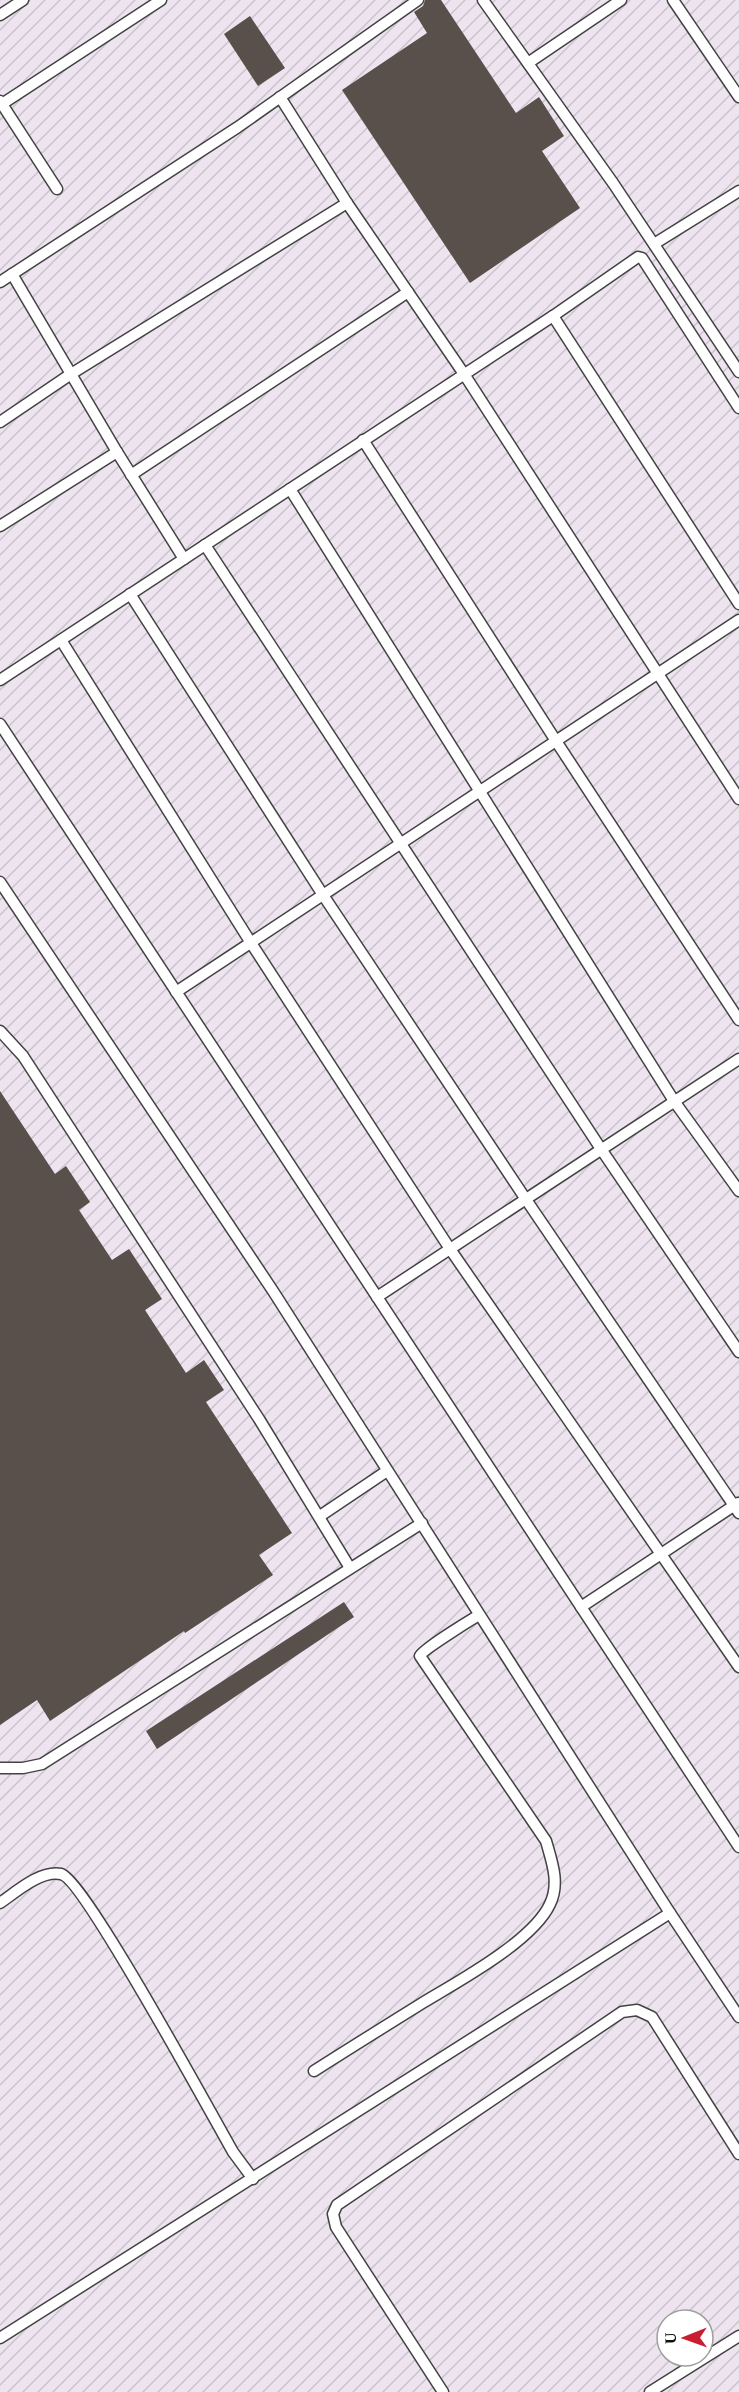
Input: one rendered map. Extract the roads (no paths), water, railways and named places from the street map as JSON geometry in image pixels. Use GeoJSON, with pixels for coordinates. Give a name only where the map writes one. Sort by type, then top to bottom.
{"type":"FeatureCollection","features":[{"type":"Feature","properties":{"kind":"lane"},"geometry":{"type":"LineString","coordinates":[[0,15],[23,0]]}},
{"type":"Feature","properties":{"kind":"lane"},"geometry":{"type":"LineString","coordinates":[[57,189],[1,103],[160,0]]}},
{"type":"Feature","properties":{"kind":"lane"},"geometry":{"type":"LineString","coordinates":[[0,282],[238,128],[418,0]]}},
{"type":"Feature","properties":{"kind":"lane"},"geometry":{"type":"LineString","coordinates":[[483,0],[654,244],[739,372]]}},
{"type":"Feature","properties":{"kind":"lane"},"geometry":{"type":"LineString","coordinates":[[528,63],[621,0]]}},
{"type":"Feature","properties":{"kind":"lane"},"geometry":{"type":"LineString","coordinates":[[673,0],[739,97]]}},
{"type":"Feature","properties":{"kind":"lane"},"geometry":{"type":"LineString","coordinates":[[280,97],[347,203],[464,374],[739,799]]}},
{"type":"Feature","properties":{"kind":"lane"},"geometry":{"type":"LineString","coordinates":[[654,244],[739,191]]}},
{"type":"Feature","properties":{"kind":"lane"},"geometry":{"type":"LineString","coordinates":[[0,422],[71,374],[347,203]]}},
{"type":"Feature","properties":{"kind":"lane"},"geometry":{"type":"LineString","coordinates":[[0,680],[553,316],[630,261],[640,257],[739,408]]}},
{"type":"Feature","properties":{"kind":"lane"},"geometry":{"type":"LineString","coordinates":[[12,274],[117,452],[184,559]]}},
{"type":"Feature","properties":{"kind":"lane"},"geometry":{"type":"LineString","coordinates":[[131,475],[408,292]]}},
{"type":"Feature","properties":{"kind":"lane"},"geometry":{"type":"LineString","coordinates":[[553,316],[739,604]]}},
{"type":"Feature","properties":{"kind":"lane"},"geometry":{"type":"LineString","coordinates":[[363,440],[739,1020]]}},
{"type":"Feature","properties":{"kind":"lane"},"geometry":{"type":"LineString","coordinates":[[0,526],[117,452]]}},
{"type":"Feature","properties":{"kind":"lane"},"geometry":{"type":"LineString","coordinates":[[290,489],[674,1101],[739,1191]]}},
{"type":"Feature","properties":{"kind":"lane"},"geometry":{"type":"LineString","coordinates":[[205,545],[601,1149],[739,1352]]}},
{"type":"Feature","properties":{"kind":"lane"},"geometry":{"type":"LineString","coordinates":[[130,594],[323,895],[525,1198],[737,1507],[581,1607]]}},
{"type":"Feature","properties":{"kind":"lane"},"geometry":{"type":"LineString","coordinates":[[176,992],[739,620]]}},
{"type":"Feature","properties":{"kind":"lane"},"geometry":{"type":"LineString","coordinates":[[60,640],[251,943],[450,1249],[739,1666]]}},
{"type":"Feature","properties":{"kind":"lane"},"geometry":{"type":"LineString","coordinates":[[0,724],[739,1847]]}},
{"type":"Feature","properties":{"kind":"lane"},"geometry":{"type":"LineString","coordinates":[[0,882],[266,1281],[739,2017]]}},
{"type":"Feature","properties":{"kind":"lane"},"geometry":{"type":"LineString","coordinates":[[0,1031],[23,1056],[259,1419],[350,1568]]}},
{"type":"Feature","properties":{"kind":"lane"},"geometry":{"type":"LineString","coordinates":[[377,1297],[739,1059]]}},
{"type":"Feature","properties":{"kind":"lane"},"geometry":{"type":"LineString","coordinates":[[320,1516],[387,1471]]}},
{"type":"Feature","properties":{"kind":"lane"},"geometry":{"type":"LineString","coordinates":[[0,1768],[23,1768],[42,1764],[422,1522]]}},
{"type":"Feature","properties":{"kind":"lane"},"geometry":{"type":"LineString","coordinates":[[314,2071],[488,1963],[516,1941],[550,1905],[555,1887],[553,1867],[546,1841],[420,1656],[423,1650],[446,1638],[479,1614]]}},
{"type":"Feature","properties":{"kind":"lane"},"geometry":{"type":"LineString","coordinates":[[0,1902],[50,1874],[65,1875],[112,1941],[233,2152],[253,2179]]}},
{"type":"Feature","properties":{"kind":"lane"},"geometry":{"type":"LineString","coordinates":[[0,2338],[670,1912]]}},
{"type":"Feature","properties":{"kind":"lane"},"geometry":{"type":"LineString","coordinates":[[443,2392],[336,2227],[333,2214],[337,2205],[622,2012],[632,2009],[652,2017],[739,2154]]}},
{"type":"Feature","properties":{"kind":"lane"},"geometry":{"type":"LineString","coordinates":[[651,2392],[739,2336]]}}]}
